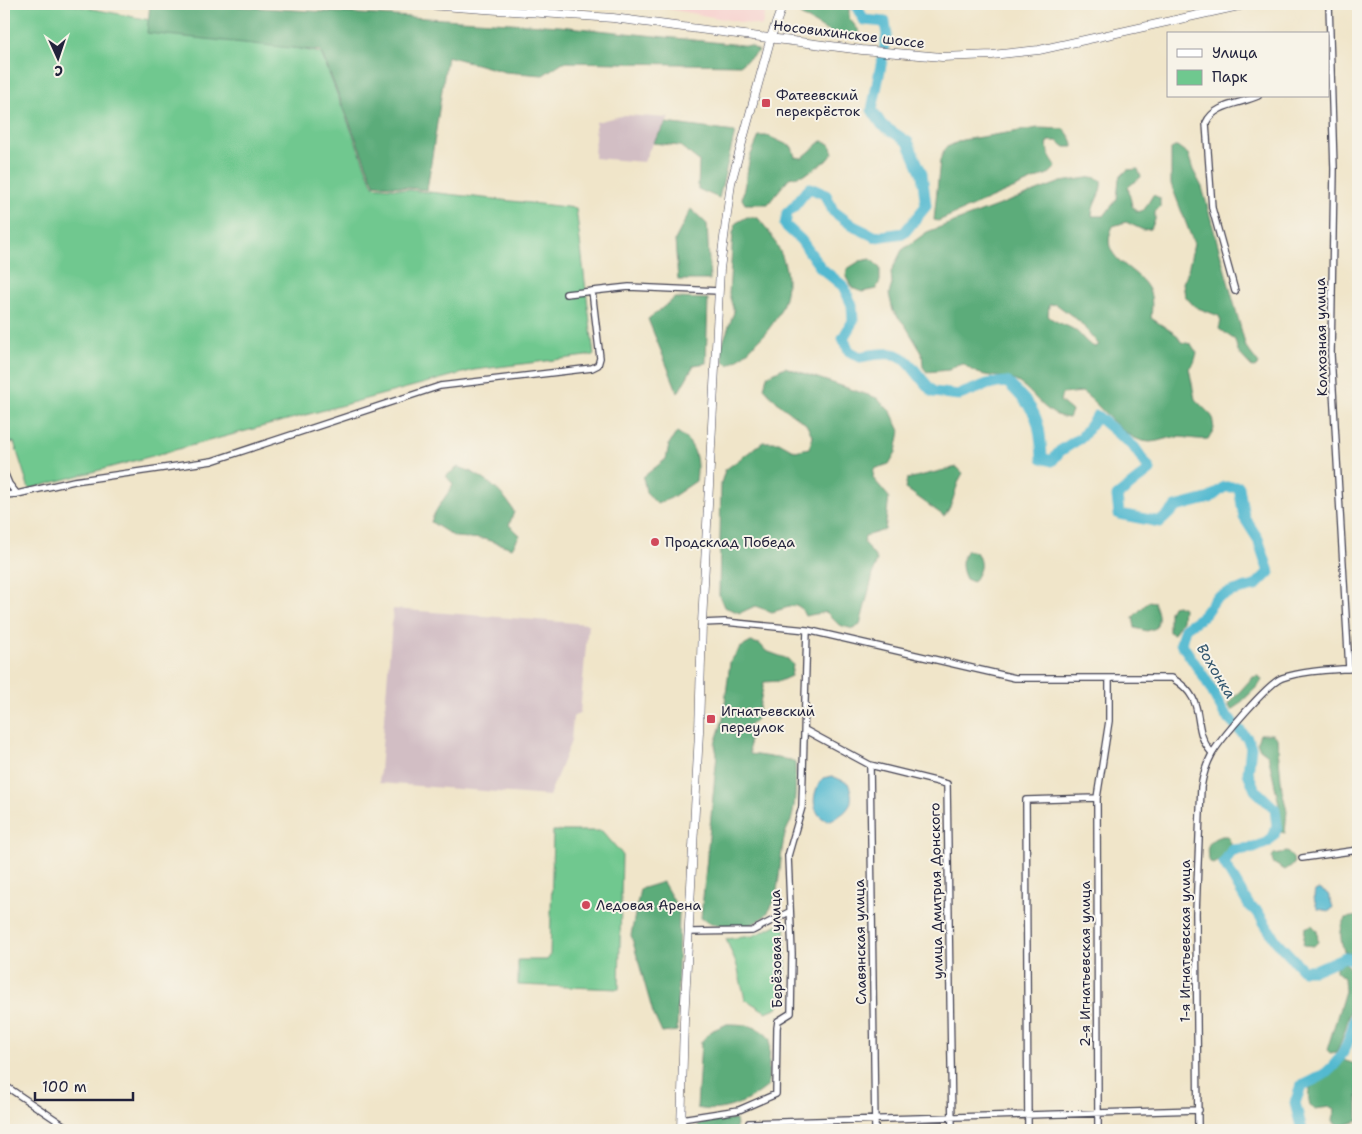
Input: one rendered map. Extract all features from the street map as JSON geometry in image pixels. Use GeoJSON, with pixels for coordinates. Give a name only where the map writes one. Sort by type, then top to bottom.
{"type":"FeatureCollection","features":[{"type":"Feature","properties":{"kind":"main road","name":"Носовихинское шоссе"},"geometry":{"type":"LineString","coordinates":[[413,4],[614,18],[862,50],[942,57],[982,56],[1039,50],[1248,4]]}},
{"type":"Feature","properties":{"kind":"main road"},"geometry":{"type":"LineString","coordinates":[[681,1130],[702,623],[719,290],[731,183],[771,37],[783,4]]}},
{"type":"Feature","properties":{"kind":"street","name":"Колхозная улица"},"geometry":{"type":"LineString","coordinates":[[1329,4],[1329,32]]}},
{"type":"Feature","properties":{"kind":"street","name":"Колхозная улица"},"geometry":{"type":"LineString","coordinates":[[1330,72],[1334,169],[1331,356],[1349,669]]}},
{"type":"Feature","properties":{"kind":"street"},"geometry":{"type":"LineString","coordinates":[[1235,291],[1212,208],[1206,123],[1209,117],[1219,110],[1252,98]]}},
{"type":"Feature","properties":{"kind":"street"},"geometry":{"type":"LineString","coordinates":[[566,294],[629,287],[719,290]]}},
{"type":"Feature","properties":{"kind":"street"},"geometry":{"type":"LineString","coordinates":[[4,495],[17,494],[74,481],[212,461],[440,386],[592,368],[598,365],[600,358],[592,291]]}},
{"type":"Feature","properties":{"kind":"street"},"geometry":{"type":"LineString","coordinates":[[4,472],[17,494]]}},
{"type":"Feature","properties":{"kind":"street"},"geometry":{"type":"LineString","coordinates":[[702,623],[725,622],[806,630],[1015,678],[1172,678],[1183,684],[1191,693],[1199,713],[1200,736],[1214,751]]}},
{"type":"Feature","properties":{"kind":"street"},"geometry":{"type":"LineString","coordinates":[[806,630],[806,730]]}},
{"type":"Feature","properties":{"kind":"street","name":"1-я Игнатьевская улица"},"geometry":{"type":"LineString","coordinates":[[1198,1130],[1197,871],[1201,787],[1205,767],[1214,751],[1250,708],[1280,679],[1303,673],[1358,668]]}},
{"type":"Feature","properties":{"kind":"street","name":"2-я Игнатьевская улица"},"geometry":{"type":"LineString","coordinates":[[1098,1130],[1097,798],[1109,721],[1109,678]]}},
{"type":"Feature","properties":{"kind":"street","name":"улица Дмитрия Донского"},"geometry":{"type":"LineString","coordinates":[[806,730],[870,765],[947,784],[952,1130]]}},
{"type":"Feature","properties":{"kind":"street","name":"Берёзовая улица"},"geometry":{"type":"LineString","coordinates":[[681,1119],[739,1110],[776,1094],[776,1028],[778,1022],[791,1013],[792,954],[788,912],[788,856],[802,807],[806,730]]}},
{"type":"Feature","properties":{"kind":"street","name":"Славянская улица"},"geometry":{"type":"LineString","coordinates":[[870,765],[875,1130]]}},
{"type":"Feature","properties":{"kind":"street"},"geometry":{"type":"LineString","coordinates":[[1028,1130],[1026,800],[1097,798]]}},
{"type":"Feature","properties":{"kind":"street"},"geometry":{"type":"LineString","coordinates":[[1302,858],[1358,850]]}},
{"type":"Feature","properties":{"kind":"street"},"geometry":{"type":"LineString","coordinates":[[689,932],[752,931],[788,912]]}},
{"type":"Feature","properties":{"kind":"street"},"geometry":{"type":"LineString","coordinates":[[4,1085],[70,1130]]}},
{"type":"Feature","properties":{"kind":"street"},"geometry":{"type":"LineString","coordinates":[[749,1123],[1198,1110]]}},
{"type":"Feature","properties":{"kind":"shaded area"},"geometry":{"type":"Polygon","coordinates":[[[641,4],[766,4],[762,26],[641,4]]]}},
{"type":"Feature","properties":{"kind":"shaded area"},"geometry":{"type":"Polygon","coordinates":[[[625,115],[669,118],[649,150],[644,162],[594,158],[596,122],[625,115]]]}},
{"type":"Feature","properties":{"kind":"shaded area"},"geometry":{"type":"Polygon","coordinates":[[[393,609],[588,624],[580,713],[573,717],[571,741],[549,796],[379,783],[393,609]]]}},
{"type":"Feature","properties":{"kind":"green space"},"geometry":{"type":"Polygon","coordinates":[[[4,4],[67,4],[321,53],[373,186],[576,208],[594,355],[474,370],[29,489],[14,442],[4,444],[4,4]]]}},
{"type":"Feature","properties":{"kind":"green space"},"geometry":{"type":"Polygon","coordinates":[[[150,4],[195,4],[559,26],[751,46],[759,51],[740,65],[563,62],[543,75],[505,72],[447,56],[427,190],[374,184],[321,51],[147,33],[150,4]]]}},
{"type":"Feature","properties":{"kind":"green space"},"geometry":{"type":"Polygon","coordinates":[[[801,4],[849,4],[849,18],[860,32],[854,36],[829,32],[800,15],[801,4]]]}},
{"type":"Feature","properties":{"kind":"green space"},"geometry":{"type":"Polygon","coordinates":[[[666,123],[735,132],[719,198],[698,189],[699,161],[680,146],[653,143],[666,123]]]}},
{"type":"Feature","properties":{"kind":"green space"},"geometry":{"type":"Polygon","coordinates":[[[1038,128],[1064,129],[1072,142],[1073,147],[1065,147],[1057,141],[1048,141],[1048,152],[1056,167],[1050,173],[938,221],[934,220],[940,160],[945,148],[962,140],[1038,128]]]}},
{"type":"Feature","properties":{"kind":"green space"},"geometry":{"type":"Polygon","coordinates":[[[759,136],[768,136],[792,147],[795,157],[802,158],[822,141],[830,144],[833,153],[829,159],[806,174],[789,178],[768,204],[745,204],[742,199],[750,157],[759,136]]]}},
{"type":"Feature","properties":{"kind":"green space"},"geometry":{"type":"Polygon","coordinates":[[[1177,146],[1188,154],[1193,170],[1202,187],[1246,347],[1259,364],[1255,368],[1238,352],[1235,340],[1219,329],[1221,321],[1219,316],[1195,307],[1185,296],[1183,283],[1194,244],[1171,184],[1171,149],[1177,146]]]}},
{"type":"Feature","properties":{"kind":"green space"},"geometry":{"type":"Polygon","coordinates":[[[1138,169],[1141,177],[1128,187],[1132,206],[1137,212],[1144,210],[1153,195],[1160,198],[1160,207],[1155,212],[1155,220],[1151,229],[1143,230],[1126,222],[1113,226],[1109,237],[1110,246],[1120,261],[1142,280],[1150,291],[1151,318],[1177,335],[1181,342],[1191,344],[1197,353],[1194,363],[1189,368],[1195,399],[1212,416],[1214,429],[1208,439],[1177,437],[1153,442],[1140,440],[1131,436],[1113,422],[1082,392],[1062,394],[1060,401],[1072,411],[1069,418],[1047,409],[1019,383],[1006,378],[977,373],[964,364],[958,364],[949,370],[927,372],[923,367],[922,353],[905,325],[893,311],[889,294],[892,284],[891,272],[902,250],[927,232],[1061,182],[1093,177],[1101,180],[1092,216],[1104,216],[1117,199],[1119,178],[1127,170],[1138,169]],[[1056,304],[1049,305],[1048,316],[1073,329],[1091,345],[1095,347],[1099,345],[1079,321],[1056,304]]]}},
{"type":"Feature","properties":{"kind":"green space"},"geometry":{"type":"Polygon","coordinates":[[[691,209],[707,224],[710,280],[678,280],[675,240],[691,209]]]}},
{"type":"Feature","properties":{"kind":"green space"},"geometry":{"type":"Polygon","coordinates":[[[747,217],[758,218],[779,248],[787,278],[786,293],[773,323],[761,338],[742,356],[728,365],[724,361],[721,348],[734,312],[729,294],[733,233],[736,223],[747,217]]]}},
{"type":"Feature","properties":{"kind":"green space"},"geometry":{"type":"Polygon","coordinates":[[[871,259],[880,268],[880,281],[876,289],[862,292],[852,288],[846,277],[847,269],[860,261],[871,259]]]}},
{"type":"Feature","properties":{"kind":"green space"},"geometry":{"type":"Polygon","coordinates":[[[675,298],[708,299],[706,363],[694,365],[678,393],[648,319],[675,298]]]}},
{"type":"Feature","properties":{"kind":"green space"},"geometry":{"type":"Polygon","coordinates":[[[785,367],[877,398],[891,412],[900,431],[896,452],[889,464],[874,469],[873,478],[889,497],[885,530],[865,536],[864,543],[877,559],[860,625],[853,629],[839,625],[826,612],[805,616],[801,608],[796,605],[772,612],[755,606],[740,613],[724,607],[719,595],[721,483],[725,470],[763,442],[779,442],[795,451],[809,448],[813,437],[806,424],[780,405],[764,388],[767,376],[785,367]]]}},
{"type":"Feature","properties":{"kind":"green space"},"geometry":{"type":"Polygon","coordinates":[[[677,432],[688,441],[695,453],[697,466],[696,481],[671,498],[657,504],[646,492],[643,477],[666,459],[669,444],[677,432]]]}},
{"type":"Feature","properties":{"kind":"green space"},"geometry":{"type":"Polygon","coordinates":[[[458,467],[482,478],[498,490],[510,505],[514,512],[509,525],[520,535],[512,548],[484,539],[455,537],[431,522],[453,484],[446,476],[458,467]]]}},
{"type":"Feature","properties":{"kind":"green space"},"geometry":{"type":"Polygon","coordinates":[[[957,467],[963,473],[948,511],[944,516],[905,488],[907,479],[957,467]]]}},
{"type":"Feature","properties":{"kind":"green space"},"geometry":{"type":"Polygon","coordinates":[[[967,550],[976,552],[980,560],[978,574],[973,582],[966,579],[962,568],[962,560],[967,550]]]}},
{"type":"Feature","properties":{"kind":"green space"},"geometry":{"type":"Polygon","coordinates":[[[1149,601],[1154,602],[1157,612],[1158,621],[1156,628],[1147,631],[1135,628],[1133,617],[1149,601]]]}},
{"type":"Feature","properties":{"kind":"green space"},"geometry":{"type":"Polygon","coordinates":[[[1178,605],[1183,608],[1182,620],[1174,634],[1169,632],[1169,612],[1172,606],[1178,605]]]}},
{"type":"Feature","properties":{"kind":"green space"},"geometry":{"type":"Polygon","coordinates":[[[751,642],[760,644],[766,651],[788,659],[793,665],[791,676],[780,681],[764,682],[757,719],[748,727],[750,754],[791,760],[795,763],[795,800],[791,821],[785,835],[775,896],[770,909],[761,919],[748,925],[729,926],[711,923],[701,918],[717,755],[715,744],[723,719],[730,662],[740,648],[751,642]]]}},
{"type":"Feature","properties":{"kind":"green space"},"geometry":{"type":"Polygon","coordinates":[[[1259,676],[1262,680],[1259,685],[1232,711],[1229,706],[1230,702],[1253,677],[1259,676]]]}},
{"type":"Feature","properties":{"kind":"green space"},"geometry":{"type":"Polygon","coordinates":[[[1260,734],[1272,734],[1277,738],[1282,790],[1287,811],[1285,833],[1281,832],[1279,804],[1268,755],[1260,749],[1257,742],[1260,734]]]}},
{"type":"Feature","properties":{"kind":"green space","name":"Ледовая Арена"},"geometry":{"type":"Polygon","coordinates":[[[553,831],[602,831],[622,854],[619,989],[518,985],[518,960],[547,960],[550,956],[553,831]]]}},
{"type":"Feature","properties":{"kind":"green space"},"geometry":{"type":"Polygon","coordinates":[[[1228,836],[1231,844],[1222,859],[1214,864],[1210,862],[1208,857],[1208,845],[1217,837],[1228,836]]]}},
{"type":"Feature","properties":{"kind":"green space"},"geometry":{"type":"Polygon","coordinates":[[[1287,852],[1293,858],[1294,864],[1285,870],[1273,863],[1272,857],[1274,854],[1287,852]]]}},
{"type":"Feature","properties":{"kind":"green space"},"geometry":{"type":"Polygon","coordinates":[[[663,882],[679,910],[677,1031],[662,1033],[653,1013],[631,935],[640,889],[663,882]]]}},
{"type":"Feature","properties":{"kind":"green space"},"geometry":{"type":"Polygon","coordinates":[[[1358,916],[1358,957],[1344,951],[1341,934],[1346,918],[1358,916]]]}},
{"type":"Feature","properties":{"kind":"green space"},"geometry":{"type":"Polygon","coordinates":[[[785,921],[786,970],[778,1007],[766,1012],[745,999],[737,966],[726,939],[753,936],[785,921]]]}},
{"type":"Feature","properties":{"kind":"green space"},"geometry":{"type":"Polygon","coordinates":[[[1312,925],[1317,931],[1318,942],[1314,946],[1303,945],[1305,928],[1312,925]]]}},
{"type":"Feature","properties":{"kind":"green space"},"geometry":{"type":"Polygon","coordinates":[[[1344,962],[1349,968],[1352,978],[1351,1004],[1340,1043],[1336,1052],[1330,1053],[1327,1050],[1345,991],[1344,978],[1336,971],[1336,967],[1344,962]]]}},
{"type":"Feature","properties":{"kind":"green space"},"geometry":{"type":"Polygon","coordinates":[[[727,1024],[751,1026],[766,1034],[770,1039],[768,1086],[744,1102],[735,1105],[716,1109],[697,1108],[701,1042],[711,1031],[727,1024]]]}},
{"type":"Feature","properties":{"kind":"green space"},"geometry":{"type":"Polygon","coordinates":[[[1343,1060],[1358,1065],[1358,1121],[1342,1126],[1335,1124],[1333,1120],[1335,1109],[1330,1107],[1315,1109],[1310,1106],[1309,1092],[1313,1085],[1333,1073],[1343,1060]]]}},
{"type":"Feature","properties":{"kind":"green space"},"geometry":{"type":"Polygon","coordinates":[[[736,1120],[737,1126],[734,1130],[695,1130],[703,1121],[736,1120]]]}},
{"type":"Feature","properties":{"kind":"water"},"geometry":{"type":"Polygon","coordinates":[[[832,776],[848,783],[851,790],[851,802],[845,811],[828,821],[818,813],[814,802],[819,783],[823,778],[832,776]]]}},
{"type":"Feature","properties":{"kind":"water"},"geometry":{"type":"Polygon","coordinates":[[[1319,889],[1328,894],[1333,907],[1330,911],[1318,909],[1317,907],[1314,894],[1319,889]]]}},
{"type":"Feature","properties":{"kind":"waterway","name":"Вохонка"},"geometry":{"type":"LineString","coordinates":[[855,4],[864,20],[885,22],[887,35],[872,110],[882,125],[908,142],[922,174],[926,206],[904,233],[876,237],[853,226],[833,211],[826,195],[810,188],[787,213],[785,225],[801,240],[821,268],[843,286],[852,305],[853,321],[843,338],[849,351],[860,357],[888,354],[904,358],[933,392],[959,395],[988,384],[1007,382],[1035,415],[1040,433],[1042,458],[1052,461],[1060,451],[1082,437],[1097,416],[1134,447],[1150,470],[1117,496],[1119,514],[1160,522],[1176,507],[1210,498],[1224,487],[1239,487],[1244,517],[1258,539],[1269,572],[1255,586],[1233,591],[1216,598],[1202,617],[1185,628],[1181,643],[1206,680],[1225,715],[1247,738],[1251,747],[1248,773],[1255,790],[1275,809],[1277,826],[1274,835],[1268,842],[1254,848],[1232,850],[1224,863],[1250,907],[1257,911],[1276,941],[1303,970],[1315,970],[1345,957],[1355,961],[1358,971]]}},
{"type":"Feature","properties":{"kind":"waterway","name":"Вохонка"},"geometry":{"type":"LineString","coordinates":[[1302,1130],[1295,1103],[1301,1086],[1326,1073],[1345,1049],[1355,1020],[1358,1000]]}},
{"type":"Feature","properties":{"kind":"place","name":"Фатеевский перекрёсток"},"geometry":{"type":"Point","coordinates":[766,103]}},
{"type":"Feature","properties":{"kind":"place","name":"Продсклад Победа"},"geometry":{"type":"Point","coordinates":[655,542]}},
{"type":"Feature","properties":{"kind":"place","name":"Игнатьевский переулок"},"geometry":{"type":"Point","coordinates":[711,719]}},
{"type":"Feature","properties":{"kind":"place","name":"Ледовая Арена"},"geometry":{"type":"Point","coordinates":[586,905]}}]}
